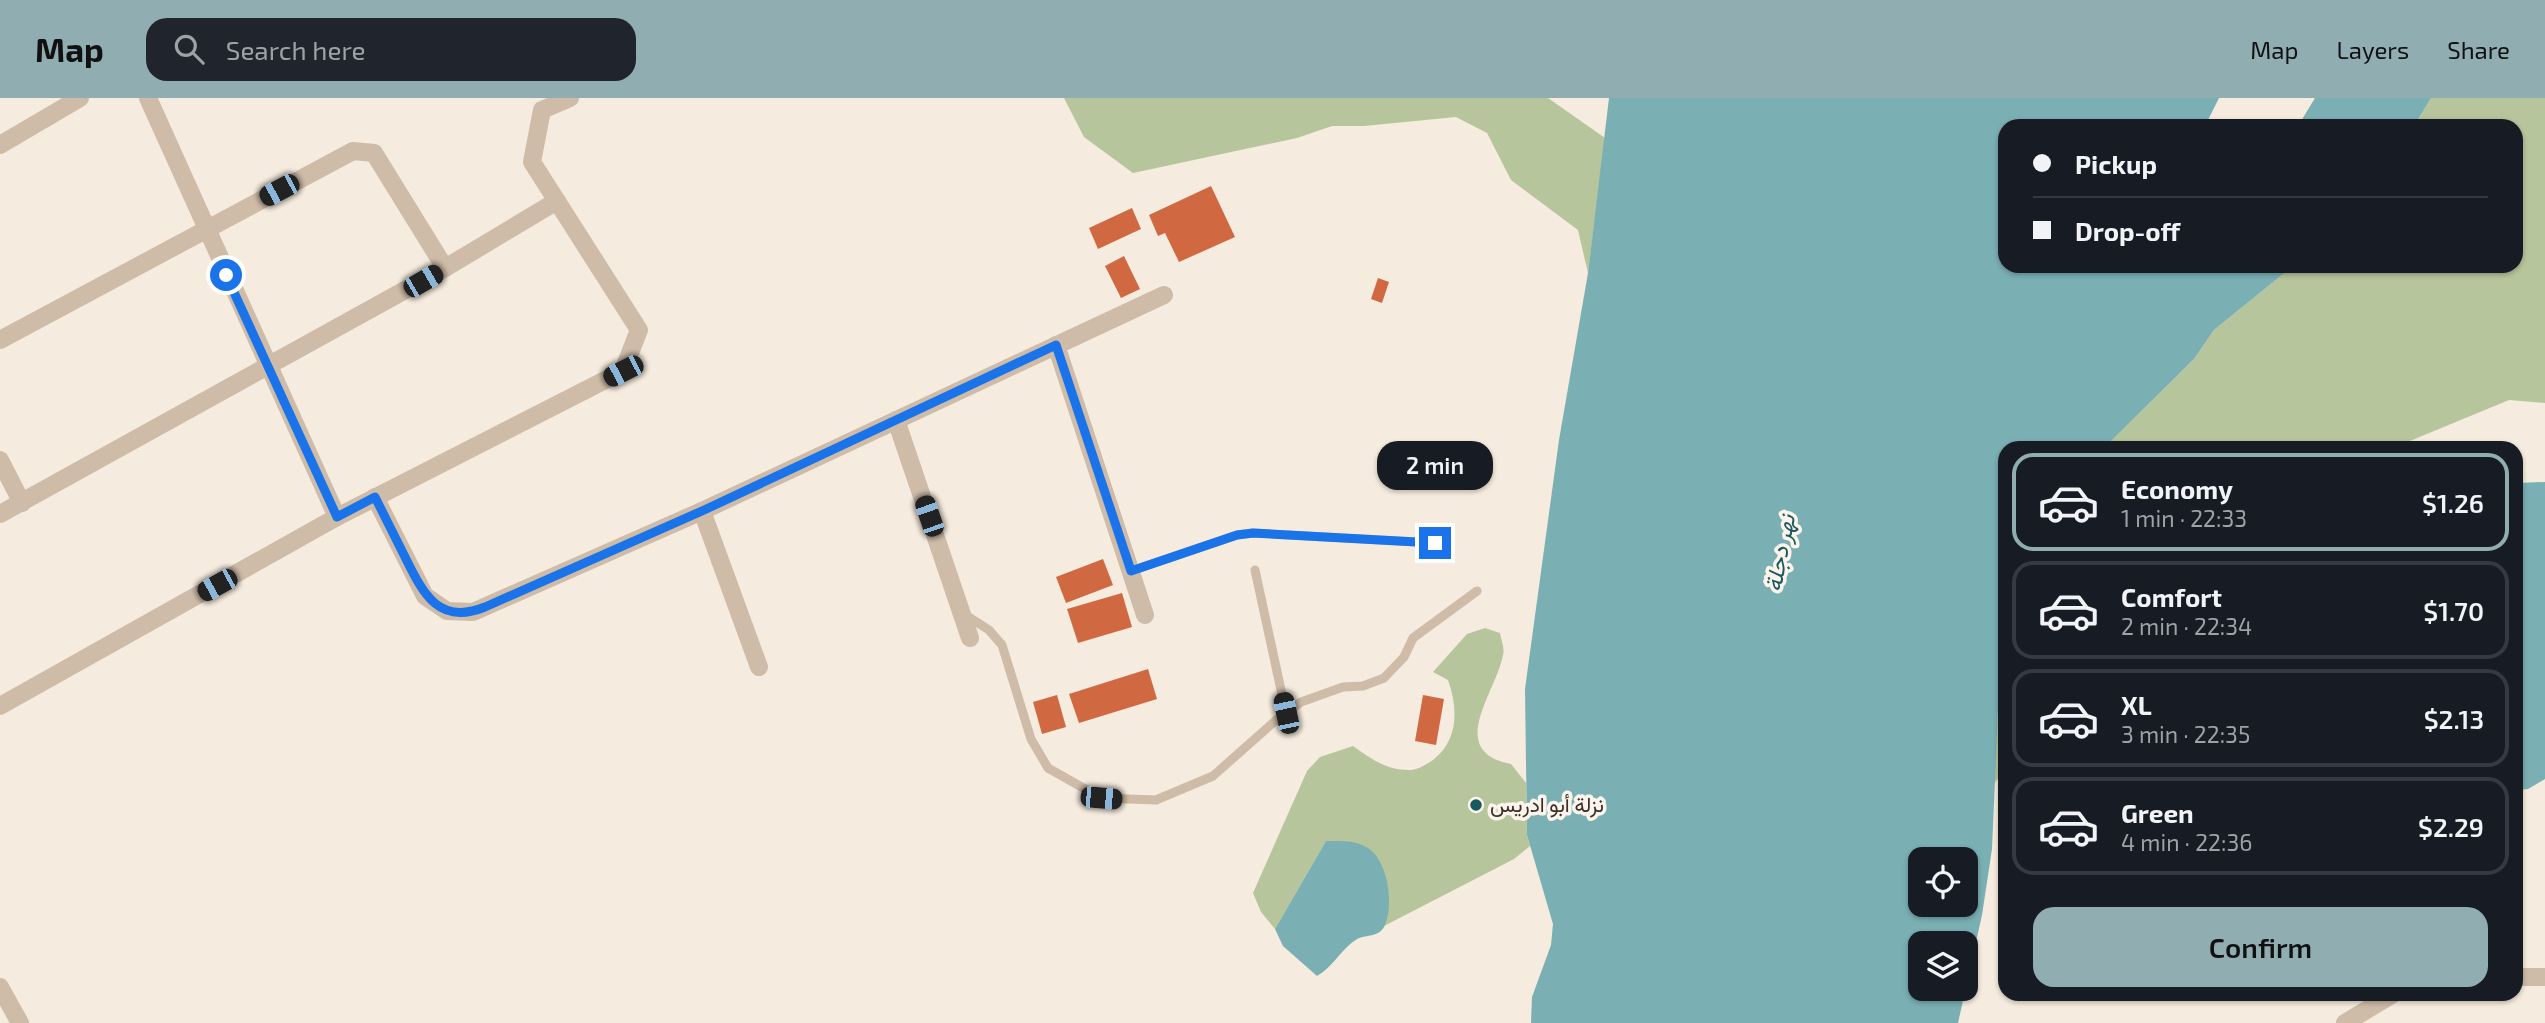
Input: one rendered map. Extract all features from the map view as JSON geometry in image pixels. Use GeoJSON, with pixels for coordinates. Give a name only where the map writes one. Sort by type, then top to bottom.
{"type":"FeatureCollection","features":[{"type":"Feature","properties":{"kind":"street"},"geometry":{"type":"LineString","coordinates":[[0,145],[80,98]]}},
{"type":"Feature","properties":{"kind":"street"},"geometry":{"type":"LineString","coordinates":[[148,98],[267,368],[337,517]]}},
{"type":"Feature","properties":{"kind":"street"},"geometry":{"type":"LineString","coordinates":[[0,706],[337,517],[623,371],[639,330],[532,162],[541,110],[570,98]]}},
{"type":"Feature","properties":{"kind":"street"},"geometry":{"type":"LineString","coordinates":[[0,340],[353,151],[374,153],[445,268]]}},
{"type":"Feature","properties":{"kind":"street"},"geometry":{"type":"LineString","coordinates":[[0,514],[445,268],[556,201]]}},
{"type":"Feature","properties":{"kind":"street"},"geometry":{"type":"LineString","coordinates":[[375,497],[425,596],[447,611],[460,613],[485,607],[702,511],[1164,295]]}},
{"type":"Feature","properties":{"kind":"street"},"geometry":{"type":"LineString","coordinates":[[1056,345],[1145,615]]}},
{"type":"Feature","properties":{"kind":"street"},"geometry":{"type":"LineString","coordinates":[[896,420],[970,638]]}},
{"type":"Feature","properties":{"kind":"street"},"geometry":{"type":"LineString","coordinates":[[0,460],[22,503]]}},
{"type":"Feature","properties":{"kind":"street"},"geometry":{"type":"LineString","coordinates":[[702,511],[759,667]]}},
{"type":"Feature","properties":{"kind":"street"},"geometry":{"type":"LineString","coordinates":[[2523,977],[2545,978]]}},
{"type":"Feature","properties":{"kind":"street"},"geometry":{"type":"LineString","coordinates":[[0,988],[20,1023]]}},
{"type":"Feature","properties":{"kind":"street"},"geometry":{"type":"LineString","coordinates":[[2345,1023],[2381,1001]]}},
{"type":"Feature","properties":{"kind":"lane"},"geometry":{"type":"LineString","coordinates":[[1131,571],[1237,535],[1253,533],[1435,543]]}},
{"type":"Feature","properties":{"kind":"lane"},"geometry":{"type":"LineString","coordinates":[[1255,570],[1286,713]]}},
{"type":"Feature","properties":{"kind":"lane"},"geometry":{"type":"LineString","coordinates":[[961,612],[989,630],[1002,645],[1031,739],[1048,768],[1101,798],[1156,800],[1213,776],[1301,702],[1384,678],[1404,657],[1413,638],[1477,592]]}},
{"type":"Feature","properties":{"kind":"green space"},"geometry":{"type":"Polygon","coordinates":[[[1064,98],[1548,98],[1605,138],[1588,273],[1578,230],[1511,180],[1487,133],[1456,117],[1364,126],[1332,126],[1297,138],[1133,173],[1084,137],[1064,98]]]}},
{"type":"Feature","properties":{"kind":"green space"},"geometry":{"type":"Polygon","coordinates":[[[2431,98],[2545,98],[2545,403],[2509,400],[2410,441],[2111,441],[2194,359],[2214,330],[2284,273],[2523,273],[2523,119],[2418,119],[2431,98]]]}},
{"type":"Feature","properties":{"kind":"green space"},"geometry":{"type":"Polygon","coordinates":[[[1485,628],[1500,633],[1503,652],[1480,719],[1478,734],[1481,747],[1491,757],[1511,764],[1526,783],[1527,835],[1530,846],[1514,859],[1384,926],[1388,891],[1341,841],[1326,841],[1275,929],[1261,912],[1253,893],[1307,771],[1320,757],[1353,746],[1393,768],[1411,770],[1433,760],[1448,743],[1455,712],[1448,680],[1433,672],[1467,634],[1485,628]]]}},
{"type":"Feature","properties":{"kind":"green space"},"geometry":{"type":"Polygon","coordinates":[[[1998,706],[1998,779],[1994,784],[1998,706]]]}},
{"type":"Feature","properties":{"kind":"water","name":"نهر دجلة"},"geometry":{"type":"Polygon","coordinates":[[[1609,98],[2219,98],[2208,119],[1998,119],[1998,273],[2284,273],[2214,330],[2194,359],[2111,441],[1998,441],[1998,710],[1992,849],[1982,915],[1978,933],[1908,931],[1908,1001],[1963,1001],[1958,1023],[1531,1023],[1532,997],[1551,945],[1553,924],[1527,835],[1525,689],[1559,440],[1588,273],[1609,98]]]}},
{"type":"Feature","properties":{"kind":"water"},"geometry":{"type":"Polygon","coordinates":[[[2315,98],[2431,98],[2418,119],[2302,119],[2315,98]]]}},
{"type":"Feature","properties":{"kind":"water"},"geometry":{"type":"Polygon","coordinates":[[[2545,482],[2545,779],[2523,789],[2523,483],[2545,482]]]}},
{"type":"Feature","properties":{"kind":"water"},"geometry":{"type":"Polygon","coordinates":[[[1326,841],[1358,844],[1375,854],[1385,873],[1389,906],[1382,929],[1376,934],[1357,939],[1317,976],[1283,946],[1275,929],[1326,841]]]}},
{"type":"Feature","properties":{"kind":"building"},"geometry":{"type":"Polygon","coordinates":[[[1211,186],[1235,237],[1179,262],[1165,233],[1158,236],[1149,215],[1211,186]]]}},
{"type":"Feature","properties":{"kind":"building"},"geometry":{"type":"Polygon","coordinates":[[[1132,208],[1141,229],[1098,249],[1089,228],[1132,208]]]}},
{"type":"Feature","properties":{"kind":"building"},"geometry":{"type":"Polygon","coordinates":[[[1124,256],[1140,289],[1121,298],[1105,266],[1124,256]]]}},
{"type":"Feature","properties":{"kind":"building"},"geometry":{"type":"Polygon","coordinates":[[[1378,278],[1389,282],[1382,303],[1371,299],[1378,278]]]}},
{"type":"Feature","properties":{"kind":"building"},"geometry":{"type":"Polygon","coordinates":[[[1103,559],[1113,585],[1066,603],[1056,577],[1103,559]]]}},
{"type":"Feature","properties":{"kind":"building"},"geometry":{"type":"Polygon","coordinates":[[[1122,593],[1132,627],[1078,643],[1067,609],[1122,593]]]}},
{"type":"Feature","properties":{"kind":"building"},"geometry":{"type":"Polygon","coordinates":[[[1148,669],[1157,699],[1079,723],[1069,694],[1148,669]]]}},
{"type":"Feature","properties":{"kind":"building"},"geometry":{"type":"Polygon","coordinates":[[[1057,695],[1066,727],[1042,734],[1033,702],[1057,695]]]}},
{"type":"Feature","properties":{"kind":"building"},"geometry":{"type":"Polygon","coordinates":[[[1423,695],[1444,699],[1436,745],[1415,741],[1423,695]]]}},
{"type":"Feature","properties":{"kind":"place","name":"نزلة أبو ادريس"},"geometry":{"type":"Point","coordinates":[1476,805]}},
{"type":"Feature","properties":{"kind":"route"},"geometry":{"type":"LineString","coordinates":[[226,275],[337,517],[375,497],[425,596],[447,611],[473,612],[485,607],[702,511],[1056,345],[1131,571],[1237,535],[1253,533],[1435,543]]}}]}
